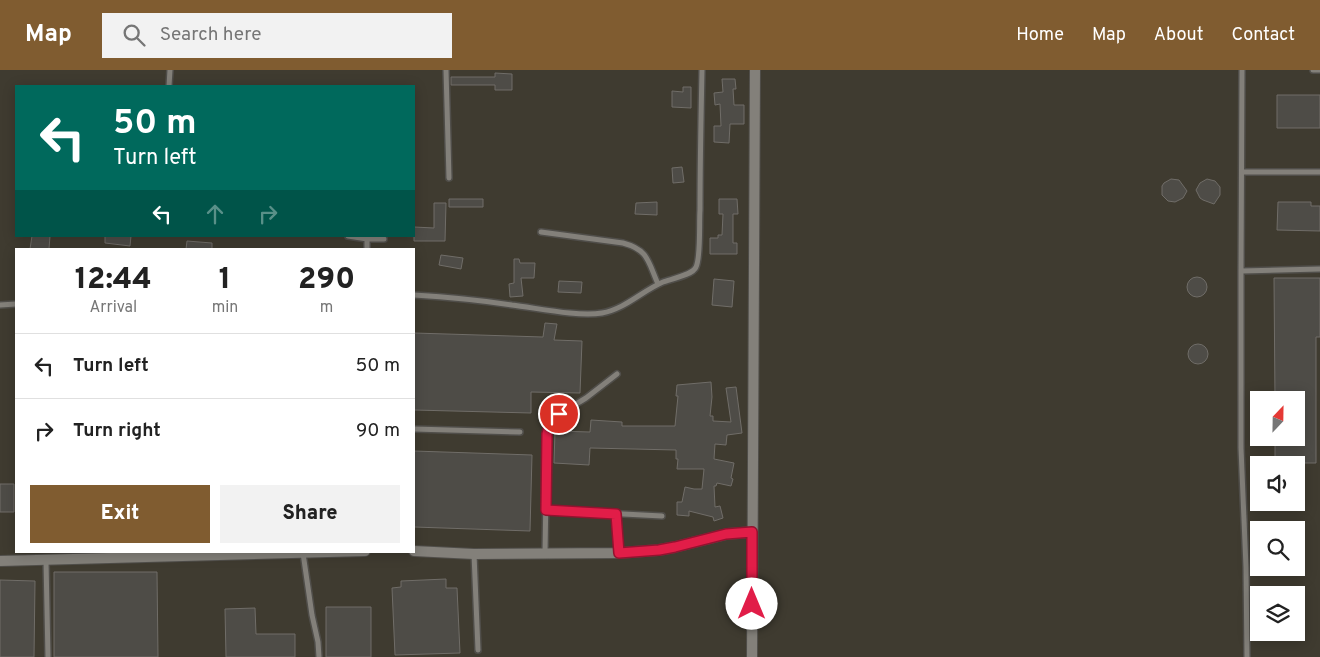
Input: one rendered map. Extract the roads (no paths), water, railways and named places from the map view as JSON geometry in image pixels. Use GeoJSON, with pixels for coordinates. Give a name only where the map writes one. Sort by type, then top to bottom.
{"type":"FeatureCollection","features":[{"type":"Feature","properties":{"kind":"street"},"geometry":{"type":"LineString","coordinates":[[752,657],[755,70]]}},
{"type":"Feature","properties":{"kind":"street"},"geometry":{"type":"LineString","coordinates":[[415,551],[474,554],[619,553],[659,550],[726,534],[752,532]]}},
{"type":"Feature","properties":{"kind":"street"},"geometry":{"type":"LineString","coordinates":[[0,561],[303,553]]}},
{"type":"Feature","properties":{"kind":"lane"},"geometry":{"type":"LineString","coordinates":[[169,85],[170,70]]}},
{"type":"Feature","properties":{"kind":"lane"},"geometry":{"type":"LineString","coordinates":[[446,70],[449,178]]}},
{"type":"Feature","properties":{"kind":"lane"},"geometry":{"type":"LineString","coordinates":[[415,295],[470,299],[588,314],[602,313],[613,310],[658,284],[692,272],[697,266],[699,228],[702,70]]}},
{"type":"Feature","properties":{"kind":"lane"},"geometry":{"type":"LineString","coordinates":[[1242,70],[1241,448],[1247,657]]}},
{"type":"Feature","properties":{"kind":"lane"},"geometry":{"type":"LineString","coordinates":[[1313,70],[1320,70]]}},
{"type":"Feature","properties":{"kind":"lane"},"geometry":{"type":"LineString","coordinates":[[1242,172],[1320,172]]}},
{"type":"Feature","properties":{"kind":"lane"},"geometry":{"type":"LineString","coordinates":[[541,232],[634,246],[645,254],[658,284]]}},
{"type":"Feature","properties":{"kind":"lane"},"geometry":{"type":"LineString","coordinates":[[354,237],[384,239]]}},
{"type":"Feature","properties":{"kind":"lane"},"geometry":{"type":"LineString","coordinates":[[367,239],[367,248]]}},
{"type":"Feature","properties":{"kind":"lane"},"geometry":{"type":"LineString","coordinates":[[1241,271],[1320,269]]}},
{"type":"Feature","properties":{"kind":"lane"},"geometry":{"type":"LineString","coordinates":[[0,305],[15,304]]}},
{"type":"Feature","properties":{"kind":"lane"},"geometry":{"type":"LineString","coordinates":[[545,553],[547,434],[549,425],[553,418],[586,398],[617,374]]}},
{"type":"Feature","properties":{"kind":"lane"},"geometry":{"type":"LineString","coordinates":[[415,428],[520,432]]}},
{"type":"Feature","properties":{"kind":"lane"},"geometry":{"type":"LineString","coordinates":[[546,510],[662,516]]}},
{"type":"Feature","properties":{"kind":"lane"},"geometry":{"type":"LineString","coordinates":[[616,514],[619,553]]}},
{"type":"Feature","properties":{"kind":"lane"},"geometry":{"type":"LineString","coordinates":[[303,553],[319,657]]}},
{"type":"Feature","properties":{"kind":"lane"},"geometry":{"type":"LineString","coordinates":[[474,554],[478,650]]}},
{"type":"Feature","properties":{"kind":"lane"},"geometry":{"type":"LineString","coordinates":[[46,561],[48,657]]}}]}
